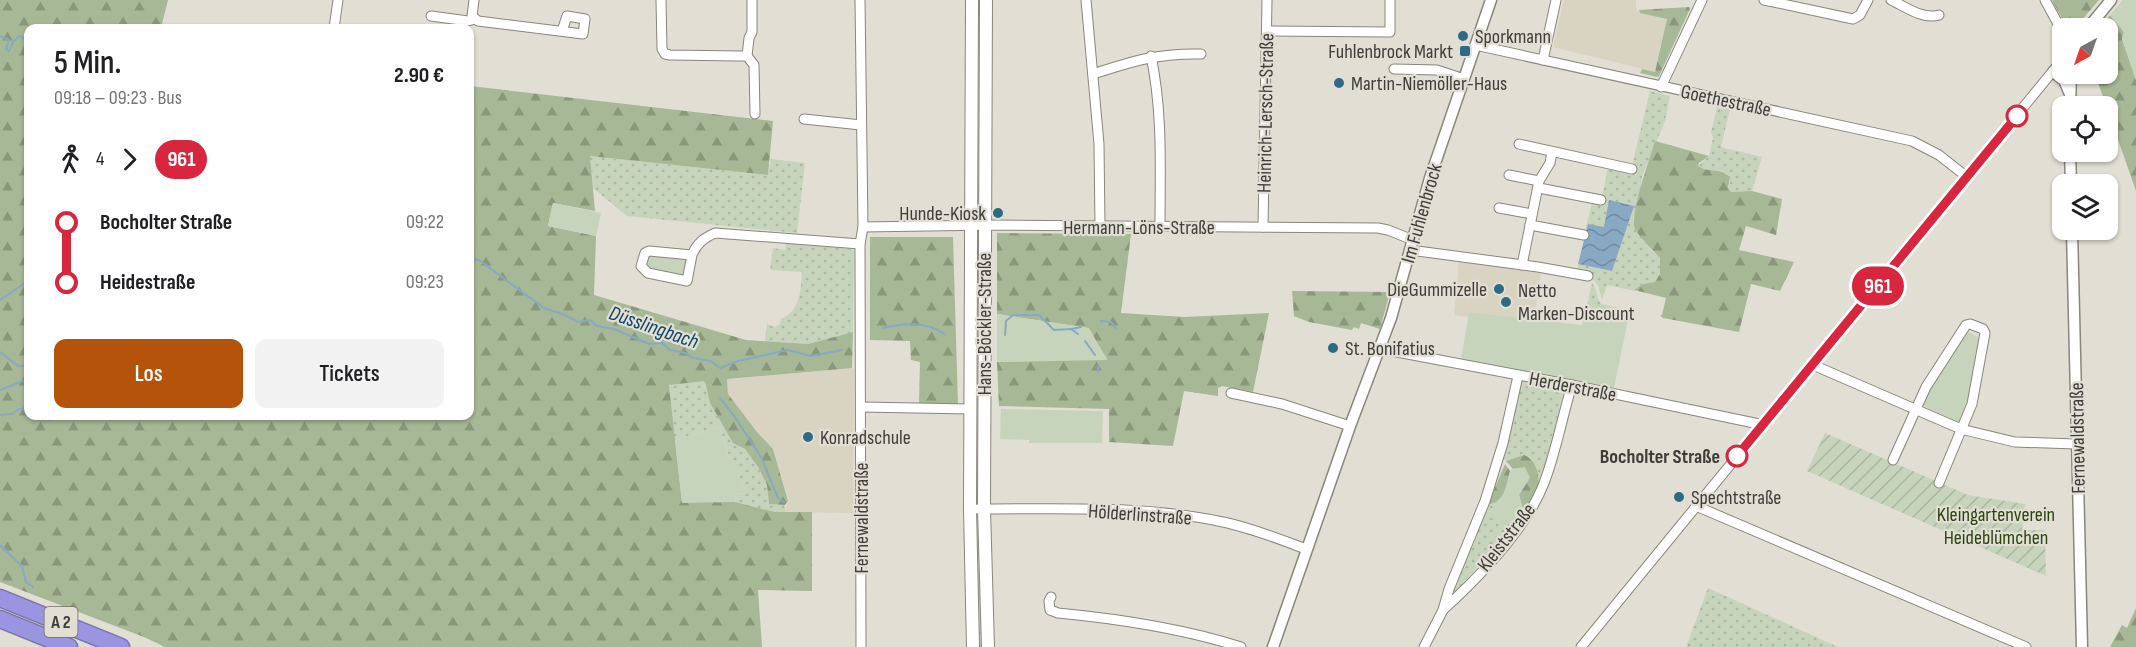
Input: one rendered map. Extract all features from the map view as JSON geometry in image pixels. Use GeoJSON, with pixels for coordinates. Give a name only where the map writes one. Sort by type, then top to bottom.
{"type":"FeatureCollection","features":[{"type":"Feature","properties":{"kind":"highway","name":"A 2"},"geometry":{"type":"LineString","coordinates":[[0,598],[121,647]]}},
{"type":"Feature","properties":{"kind":"highway","name":"A 2"},"geometry":{"type":"LineString","coordinates":[[0,619],[69,647]]}},
{"type":"Feature","properties":{"kind":"main road","name":"Hans-Böckler-Straße"},"geometry":{"type":"LineString","coordinates":[[972,0],[970,509],[973,647]]}},
{"type":"Feature","properties":{"kind":"main road","name":"Hans-Böckler-Straße"},"geometry":{"type":"LineString","coordinates":[[987,0],[984,509],[988,647]]}},
{"type":"Feature","properties":{"kind":"street"},"geometry":{"type":"LineString","coordinates":[[335,24],[338,0]]}},
{"type":"Feature","properties":{"kind":"street"},"geometry":{"type":"LineString","coordinates":[[474,0],[472,16],[475,19]]}},
{"type":"Feature","properties":{"kind":"street"},"geometry":{"type":"LineString","coordinates":[[661,0],[662,49],[665,54],[747,56]]}},
{"type":"Feature","properties":{"kind":"street"},"geometry":{"type":"LineString","coordinates":[[752,0],[752,32],[747,56],[754,64],[755,114]]}},
{"type":"Feature","properties":{"kind":"street","name":"Fernewaldstraße"},"geometry":{"type":"LineString","coordinates":[[860,0],[863,227],[860,244],[861,647]]}},
{"type":"Feature","properties":{"kind":"street"},"geometry":{"type":"LineString","coordinates":[[1086,0],[1099,144],[1100,227]]}},
{"type":"Feature","properties":{"kind":"street","name":"Heinrich-Lersch-Straße"},"geometry":{"type":"LineString","coordinates":[[1263,227],[1268,0]]}},
{"type":"Feature","properties":{"kind":"street"},"geometry":{"type":"LineString","coordinates":[[1267,31],[1389,32],[1390,0]]}},
{"type":"Feature","properties":{"kind":"street","name":"Im Fuhlenbrock"},"geometry":{"type":"LineString","coordinates":[[1273,647],[1350,426],[1381,348],[1396,303],[1430,178],[1491,0]]}},
{"type":"Feature","properties":{"kind":"street"},"geometry":{"type":"LineString","coordinates":[[1543,60],[1556,0]]}},
{"type":"Feature","properties":{"kind":"street"},"geometry":{"type":"LineString","coordinates":[[1662,87],[1702,0]]}},
{"type":"Feature","properties":{"kind":"street"},"geometry":{"type":"LineString","coordinates":[[1764,0],[1853,19],[1860,15],[1868,0]]}},
{"type":"Feature","properties":{"kind":"street"},"geometry":{"type":"LineString","coordinates":[[1891,0],[1924,15],[1932,17],[1939,15]]}},
{"type":"Feature","properties":{"kind":"street"},"geometry":{"type":"LineString","coordinates":[[2045,0],[2055,18]]}},
{"type":"Feature","properties":{"kind":"street"},"geometry":{"type":"LineString","coordinates":[[2096,18],[2108,4]]}},
{"type":"Feature","properties":{"kind":"street"},"geometry":{"type":"LineString","coordinates":[[431,16],[468,21],[475,19],[562,31]]}},
{"type":"Feature","properties":{"kind":"street","name":"Goethestraße"},"geometry":{"type":"LineString","coordinates":[[1476,45],[1912,141],[1939,154],[1967,177]]}},
{"type":"Feature","properties":{"kind":"street"},"geometry":{"type":"LineString","coordinates":[[1093,74],[1151,56],[1201,54]]}},
{"type":"Feature","properties":{"kind":"street"},"geometry":{"type":"LineString","coordinates":[[1151,56],[1158,90],[1161,131],[1160,226]]}},
{"type":"Feature","properties":{"kind":"street"},"geometry":{"type":"LineString","coordinates":[[1394,69],[1437,70],[1464,80]]}},
{"type":"Feature","properties":{"kind":"street"},"geometry":{"type":"LineString","coordinates":[[1581,647],[2052,73]]}},
{"type":"Feature","properties":{"kind":"street"},"geometry":{"type":"LineString","coordinates":[[2066,84],[2069,92]]}},
{"type":"Feature","properties":{"kind":"street"},"geometry":{"type":"LineString","coordinates":[[2069,96],[2070,84]]}},
{"type":"Feature","properties":{"kind":"street"},"geometry":{"type":"LineString","coordinates":[[804,119],[861,124]]}},
{"type":"Feature","properties":{"kind":"street"},"geometry":{"type":"LineString","coordinates":[[1519,144],[1632,169]]}},
{"type":"Feature","properties":{"kind":"street"},"geometry":{"type":"LineString","coordinates":[[1522,265],[1539,185],[1550,163],[1552,152]]}},
{"type":"Feature","properties":{"kind":"street"},"geometry":{"type":"LineString","coordinates":[[1509,175],[1601,200]]}},
{"type":"Feature","properties":{"kind":"street"},"geometry":{"type":"LineString","coordinates":[[1499,208],[1532,214]]}},
{"type":"Feature","properties":{"kind":"street"},"geometry":{"type":"LineString","coordinates":[[1530,225],[1584,235]]}},
{"type":"Feature","properties":{"kind":"street","name":"Hermann-Löns-Straße"},"geometry":{"type":"LineString","coordinates":[[863,227],[1378,228],[1388,230],[1412,245],[1588,276]]}},
{"type":"Feature","properties":{"kind":"street"},"geometry":{"type":"LineString","coordinates":[[692,255],[649,251],[645,253],[640,266],[648,273],[687,281],[695,248],[703,238],[715,233],[860,244]]}},
{"type":"Feature","properties":{"kind":"street","name":"Fernewaldstraße"},"geometry":{"type":"LineString","coordinates":[[2072,240],[2082,647]]}},
{"type":"Feature","properties":{"kind":"street"},"geometry":{"type":"LineString","coordinates":[[1893,460],[1926,387],[1966,325],[1970,324],[1983,329],[1986,333],[1972,404],[1939,483]]}},
{"type":"Feature","properties":{"kind":"street","name":"Herderstraße"},"geometry":{"type":"LineString","coordinates":[[1381,348],[1764,425]]}},
{"type":"Feature","properties":{"kind":"street"},"geometry":{"type":"LineString","coordinates":[[1813,365],[1961,429],[2015,442],[2076,444]]}},
{"type":"Feature","properties":{"kind":"street","name":"Kleiststraße"},"geometry":{"type":"LineString","coordinates":[[1424,647],[1443,610],[1494,473],[1518,376]]}},
{"type":"Feature","properties":{"kind":"street","name":"Kleiststraße"},"geometry":{"type":"LineString","coordinates":[[1443,610],[1488,564],[1528,515],[1544,484],[1572,385]]}},
{"type":"Feature","properties":{"kind":"street"},"geometry":{"type":"LineString","coordinates":[[1231,393],[1282,404],[1350,426]]}},
{"type":"Feature","properties":{"kind":"street","name":"Hans-Böckler-Straße"},"geometry":{"type":"LineString","coordinates":[[861,407],[970,409]]}},
{"type":"Feature","properties":{"kind":"street"},"geometry":{"type":"LineString","coordinates":[[1696,506],[2026,647]]}},
{"type":"Feature","properties":{"kind":"street","name":"Hölderlinstraße"},"geometry":{"type":"LineString","coordinates":[[970,509],[1112,509],[1177,514],[1236,525],[1306,549]]}},
{"type":"Feature","properties":{"kind":"street"},"geometry":{"type":"LineString","coordinates":[[1051,597],[1050,610],[1058,613],[1115,618],[1171,628],[1241,647]]}},
{"type":"Feature","properties":{"kind":"shaded area"},"geometry":{"type":"Polygon","coordinates":[[[1564,0],[1636,0],[1636,8],[1639,12],[1667,19],[1655,72],[1553,47],[1564,0]]]}},
{"type":"Feature","properties":{"kind":"shaded area"},"geometry":{"type":"Polygon","coordinates":[[[1459,262],[1541,272],[1534,320],[1470,312],[1468,317],[1454,315],[1459,262]]]}},
{"type":"Feature","properties":{"kind":"shaded area","name":"Konradschule"},"geometry":{"type":"Polygon","coordinates":[[[852,368],[854,370],[853,513],[785,512],[788,500],[773,449],[728,394],[727,379],[852,368]]]}},
{"type":"Feature","properties":{"kind":"green space"},"geometry":{"type":"Polygon","coordinates":[[[0,0],[168,0],[162,24],[24,24],[24,420],[474,420],[474,86],[773,121],[768,175],[590,156],[595,211],[553,203],[548,226],[596,236],[594,295],[746,340],[808,344],[853,332],[852,368],[727,379],[728,394],[773,449],[788,501],[785,505],[769,504],[767,485],[758,467],[745,449],[733,443],[710,403],[705,381],[669,385],[682,502],[735,502],[775,512],[812,512],[812,591],[758,590],[762,647],[165,647],[0,582],[0,0]]]}},
{"type":"Feature","properties":{"kind":"green space"},"geometry":{"type":"Polygon","coordinates":[[[2052,0],[2099,0],[2084,18],[2062,18],[2052,0]]]}},
{"type":"Feature","properties":{"kind":"green space"},"geometry":{"type":"Polygon","coordinates":[[[2123,0],[2136,0],[2136,80],[2122,38],[2124,32],[2118,25],[2118,18],[2112,18],[2110,15],[2123,0]]]}},
{"type":"Feature","properties":{"kind":"green space"},"geometry":{"type":"Polygon","coordinates":[[[1689,7],[1659,76],[1640,73],[1642,69],[1655,72],[1667,19],[1640,13],[1639,10],[1689,7]]]}},
{"type":"Feature","properties":{"kind":"green space"},"geometry":{"type":"Polygon","coordinates":[[[2118,25],[2124,32],[2122,39],[2136,80],[2136,191],[2118,140],[2118,96],[2103,96],[2099,84],[2118,84],[2118,25]]]}},
{"type":"Feature","properties":{"kind":"green space"},"geometry":{"type":"Polygon","coordinates":[[[1650,91],[1670,96],[1665,121],[1642,176],[1641,192],[1633,218],[1636,231],[1660,258],[1660,274],[1655,282],[1643,284],[1635,291],[1607,285],[1602,300],[1595,282],[1577,272],[1578,264],[1612,271],[1604,227],[1585,232],[1592,202],[1602,197],[1608,167],[1638,169],[1632,166],[1650,91]]]}},
{"type":"Feature","properties":{"kind":"green space"},"geometry":{"type":"Polygon","coordinates":[[[1717,107],[1730,109],[1721,147],[1762,157],[1752,191],[1731,192],[1728,188],[1730,182],[1727,174],[1719,170],[1706,171],[1698,166],[1709,156],[1713,138],[1711,132],[1717,107]]]}},
{"type":"Feature","properties":{"kind":"green space"},"geometry":{"type":"Polygon","coordinates":[[[1655,141],[1709,156],[1698,166],[1706,170],[1721,172],[1730,177],[1728,188],[1731,192],[1752,191],[1782,199],[1776,235],[1746,226],[1739,250],[1794,262],[1780,291],[1751,284],[1739,332],[1663,318],[1660,315],[1662,315],[1666,298],[1634,290],[1643,284],[1655,282],[1660,274],[1660,258],[1637,232],[1634,222],[1637,200],[1655,141]]]}},
{"type":"Feature","properties":{"kind":"green space"},"geometry":{"type":"Polygon","coordinates":[[[590,156],[768,175],[771,159],[805,163],[797,233],[627,216],[593,188],[590,156]]]}},
{"type":"Feature","properties":{"kind":"green space"},"geometry":{"type":"Polygon","coordinates":[[[553,203],[601,213],[596,236],[548,226],[553,203]]]}},
{"type":"Feature","properties":{"kind":"green space"},"geometry":{"type":"Polygon","coordinates":[[[997,233],[1131,234],[1121,313],[1184,317],[1269,313],[1253,392],[1222,386],[1218,388],[1218,396],[1184,391],[1173,446],[1109,442],[1109,409],[999,406],[997,362],[1107,359],[1088,328],[997,314],[997,233]]]}},
{"type":"Feature","properties":{"kind":"green space"},"geometry":{"type":"Polygon","coordinates":[[[870,237],[953,237],[958,405],[919,403],[920,362],[911,360],[910,341],[870,340],[870,237]]]}},
{"type":"Feature","properties":{"kind":"green space"},"geometry":{"type":"Polygon","coordinates":[[[786,243],[854,251],[853,332],[808,344],[765,341],[767,324],[775,327],[780,324],[781,319],[796,306],[800,293],[802,272],[770,270],[773,248],[785,250],[786,243]]]}},
{"type":"Feature","properties":{"kind":"green space"},"geometry":{"type":"Polygon","coordinates":[[[650,253],[688,258],[686,274],[683,276],[649,271],[645,267],[647,256],[650,253]]]}},
{"type":"Feature","properties":{"kind":"green space"},"geometry":{"type":"Polygon","coordinates":[[[1592,283],[1601,304],[1628,310],[1628,320],[1586,311],[1592,283]]]}},
{"type":"Feature","properties":{"kind":"green space"},"geometry":{"type":"Polygon","coordinates":[[[1292,291],[1390,292],[1380,329],[1361,323],[1359,329],[1354,327],[1352,330],[1309,322],[1294,316],[1292,291]]]}},
{"type":"Feature","properties":{"kind":"green space"},"geometry":{"type":"Polygon","coordinates":[[[1586,311],[1628,320],[1614,388],[1461,359],[1469,312],[1582,325],[1586,311]]]}},
{"type":"Feature","properties":{"kind":"green space"},"geometry":{"type":"Polygon","coordinates":[[[997,314],[1089,328],[1107,360],[997,362],[997,314]]]}},
{"type":"Feature","properties":{"kind":"green space"},"geometry":{"type":"Polygon","coordinates":[[[1969,332],[1979,339],[1967,403],[1958,422],[1921,405],[1960,342],[1969,332]]]}},
{"type":"Feature","properties":{"kind":"green space"},"geometry":{"type":"Polygon","coordinates":[[[1521,380],[1564,389],[1548,456],[1538,484],[1536,466],[1530,457],[1524,455],[1506,461],[1503,457],[1521,380]]]}},
{"type":"Feature","properties":{"kind":"green space"},"geometry":{"type":"Polygon","coordinates":[[[705,381],[710,403],[733,443],[745,449],[758,467],[767,485],[769,504],[785,505],[785,512],[775,512],[735,502],[736,495],[747,493],[729,456],[719,426],[675,441],[669,384],[705,381]]]}},
{"type":"Feature","properties":{"kind":"green space"},"geometry":{"type":"Polygon","coordinates":[[[1001,409],[1103,411],[1102,443],[1029,443],[1029,440],[1000,439],[1001,409]]]}},
{"type":"Feature","properties":{"kind":"green space"},"geometry":{"type":"Polygon","coordinates":[[[719,426],[729,456],[747,493],[736,495],[735,502],[682,503],[675,441],[719,426]]]}},
{"type":"Feature","properties":{"kind":"green space","name":"Kleingartenverein Heideblümchen"},"geometry":{"type":"Polygon","coordinates":[[[1825,433],[1968,495],[2025,504],[2022,530],[2045,530],[2046,576],[1807,471],[1825,433]]]}},
{"type":"Feature","properties":{"kind":"green space"},"geometry":{"type":"Polygon","coordinates":[[[1524,455],[1534,463],[1538,485],[1524,513],[1519,495],[1525,468],[1513,469],[1506,461],[1524,455]]]}},
{"type":"Feature","properties":{"kind":"green space"},"geometry":{"type":"Polygon","coordinates":[[[1505,464],[1510,471],[1502,497],[1488,504],[1505,464]]]}},
{"type":"Feature","properties":{"kind":"green space"},"geometry":{"type":"Polygon","coordinates":[[[1525,467],[1530,478],[1519,495],[1524,513],[1522,516],[1516,512],[1502,521],[1492,517],[1493,504],[1501,497],[1511,469],[1525,467]]]}},
{"type":"Feature","properties":{"kind":"green space"},"geometry":{"type":"Polygon","coordinates":[[[1488,504],[1493,504],[1493,517],[1517,512],[1522,516],[1517,526],[1512,528],[1463,583],[1462,588],[1454,592],[1452,591],[1467,553],[1472,548],[1488,504]]]}},
{"type":"Feature","properties":{"kind":"green space"},"geometry":{"type":"Polygon","coordinates":[[[972,520],[982,520],[984,647],[975,647],[972,520]]]}},
{"type":"Feature","properties":{"kind":"green space"},"geometry":{"type":"Polygon","coordinates":[[[1708,588],[1838,647],[1686,647],[1708,588]]]}},
{"type":"Feature","properties":{"kind":"green space"},"geometry":{"type":"Polygon","coordinates":[[[2136,608],[2136,647],[2110,647],[2122,625],[2127,628],[2136,608]]]}},
{"type":"Feature","properties":{"kind":"water"},"geometry":{"type":"Polygon","coordinates":[[[1609,200],[1634,206],[1612,271],[1578,264],[1588,224],[1604,227],[1609,200]]]}},
{"type":"Feature","properties":{"kind":"waterway","name":"Düsslingbach"},"geometry":{"type":"LineString","coordinates":[[0,36],[9,40],[6,49],[9,51],[19,36],[24,38]]}},
{"type":"Feature","properties":{"kind":"waterway","name":"Düsslingbach"},"geometry":{"type":"LineString","coordinates":[[474,259],[479,260],[544,308],[578,322],[590,320],[597,326],[614,329],[649,344],[662,343],[670,350],[686,353],[692,358],[711,361],[720,368],[738,361],[787,350],[811,356],[842,350]]}},
{"type":"Feature","properties":{"kind":"waterway"},"geometry":{"type":"LineString","coordinates":[[0,300],[24,284]]}},
{"type":"Feature","properties":{"kind":"waterway","name":"Düsslingbach"},"geometry":{"type":"LineString","coordinates":[[1005,335],[1006,321],[1013,315],[1039,315],[1054,330],[1071,329],[1078,334]]}},
{"type":"Feature","properties":{"kind":"waterway"},"geometry":{"type":"LineString","coordinates":[[1101,321],[1111,322],[1116,328]]}},
{"type":"Feature","properties":{"kind":"waterway","name":"Düsslingbach"},"geometry":{"type":"LineString","coordinates":[[883,328],[914,324],[930,327],[944,334]]}},
{"type":"Feature","properties":{"kind":"waterway"},"geometry":{"type":"LineString","coordinates":[[1072,329],[1081,327]]}},
{"type":"Feature","properties":{"kind":"waterway","name":"Düsslingbach"},"geometry":{"type":"LineString","coordinates":[[1085,341],[1095,355]]}},
{"type":"Feature","properties":{"kind":"waterway"},"geometry":{"type":"LineString","coordinates":[[0,352],[18,366],[24,366]]}},
{"type":"Feature","properties":{"kind":"waterway","name":"Düsslingbach"},"geometry":{"type":"LineString","coordinates":[[1098,367],[1098,372]]}},
{"type":"Feature","properties":{"kind":"waterway"},"geometry":{"type":"LineString","coordinates":[[0,390],[24,381]]}},
{"type":"Feature","properties":{"kind":"waterway"},"geometry":{"type":"LineString","coordinates":[[720,398],[761,457],[778,498],[784,502]]}},
{"type":"Feature","properties":{"kind":"waterway"},"geometry":{"type":"LineString","coordinates":[[0,415],[24,410]]}},
{"type":"Feature","properties":{"kind":"waterway"},"geometry":{"type":"LineString","coordinates":[[0,545],[22,566],[26,582],[33,587]]}},
{"type":"Feature","properties":{"kind":"bus line","name":"961"},"geometry":{"type":"LineString","coordinates":[[1737,456],[2017,116]]}},
{"type":"Feature","properties":{"kind":"place","name":"Sporkmann"},"geometry":{"type":"Point","coordinates":[1463,36]}},
{"type":"Feature","properties":{"kind":"place","name":"Fuhlenbrock Markt"},"geometry":{"type":"Point","coordinates":[1465,51]}},
{"type":"Feature","properties":{"kind":"place","name":"Martin-Niemöller-Haus"},"geometry":{"type":"Point","coordinates":[1339,83]}},
{"type":"Feature","properties":{"kind":"place","name":"Hunde-Kiosk"},"geometry":{"type":"Point","coordinates":[998,213]}},
{"type":"Feature","properties":{"kind":"place","name":"DieGummizelle"},"geometry":{"type":"Point","coordinates":[1499,289]}},
{"type":"Feature","properties":{"kind":"place","name":"Netto Marken-Discount"},"geometry":{"type":"Point","coordinates":[1506,302]}},
{"type":"Feature","properties":{"kind":"place","name":"St. Bonifatius"},"geometry":{"type":"Point","coordinates":[1333,348]}},
{"type":"Feature","properties":{"kind":"place","name":"Konradschule"},"geometry":{"type":"Point","coordinates":[808,437]}},
{"type":"Feature","properties":{"kind":"place","name":"Bocholter Straße"},"geometry":{"type":"Point","coordinates":[1737,456]}},
{"type":"Feature","properties":{"kind":"place","name":"Spechtstraße"},"geometry":{"type":"Point","coordinates":[1679,497]}}]}
